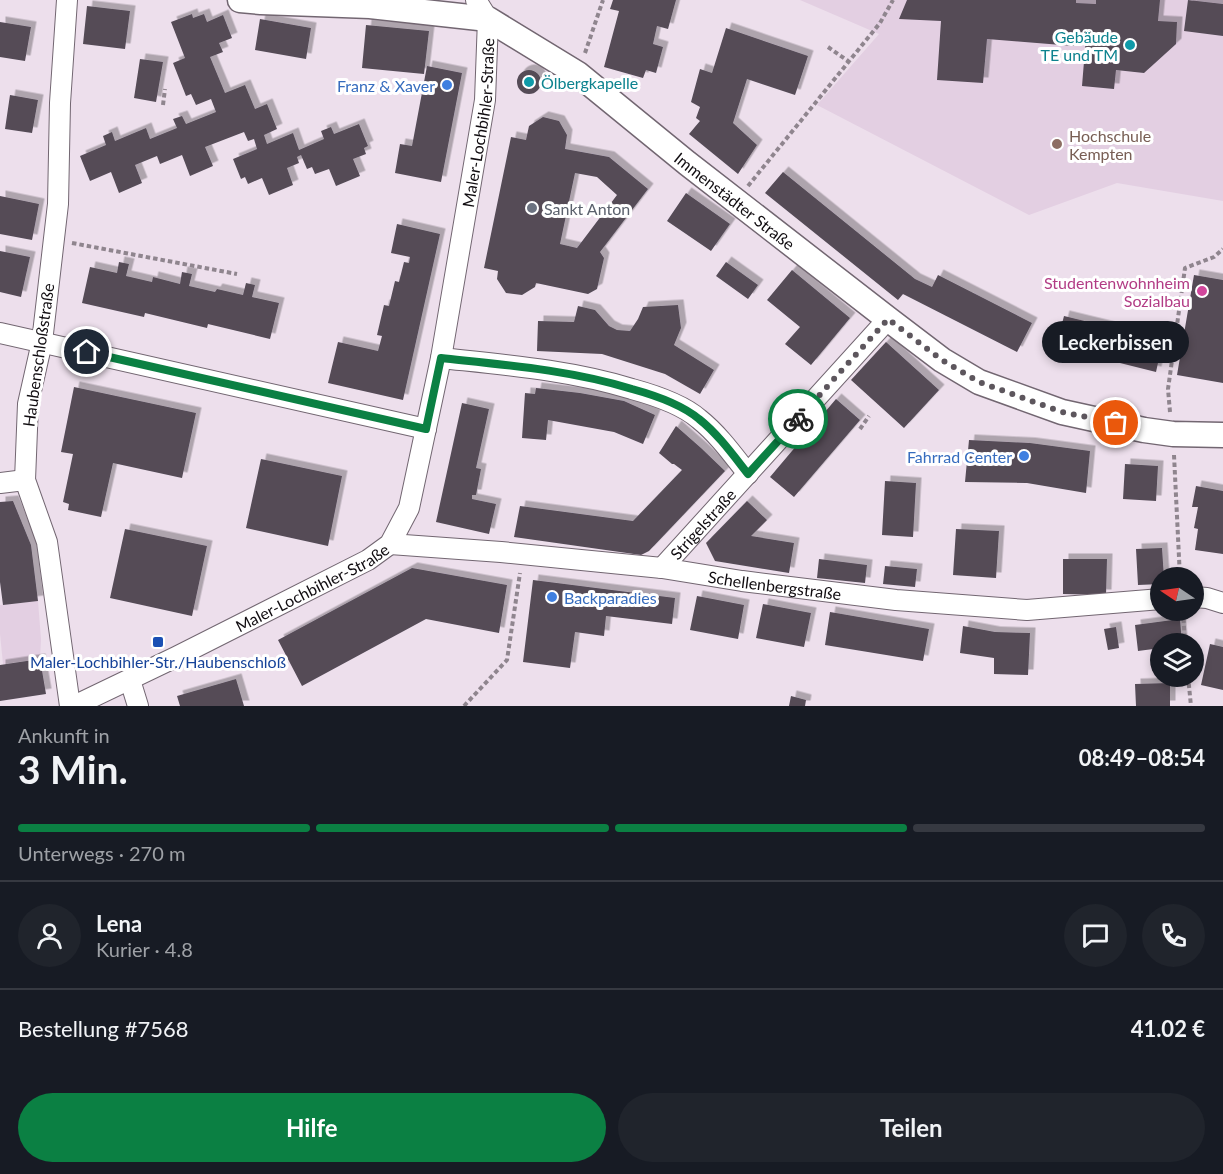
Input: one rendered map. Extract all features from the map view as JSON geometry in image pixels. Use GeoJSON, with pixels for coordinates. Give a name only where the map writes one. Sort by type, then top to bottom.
{"type":"FeatureCollection","features":[{"type":"Feature","properties":{"kind":"street","name":"Haubenschloßstraße"},"geometry":{"type":"LineString","coordinates":[[67,0],[60,103],[58,204],[42,342],[28,404],[25,480],[47,542],[72,706]]}},
{"type":"Feature","properties":{"kind":"street","name":"Immenstädter Straße"},"geometry":{"type":"LineString","coordinates":[[254,1],[373,3],[482,10],[578,74],[687,163],[888,319],[942,360],[979,382],[1062,412],[1144,430],[1173,434],[1223,435]]}},
{"type":"Feature","properties":{"kind":"street","name":"Maler-Lochbihler-Straße"},"geometry":{"type":"LineString","coordinates":[[72,706],[130,680],[368,560],[390,544],[409,508],[441,358],[485,100],[482,10]]}},
{"type":"Feature","properties":{"kind":"street","name":"Strigelstraße"},"geometry":{"type":"LineString","coordinates":[[662,568],[888,319]]}},
{"type":"Feature","properties":{"kind":"street"},"geometry":{"type":"LineString","coordinates":[[0,333],[426,429]]}},
{"type":"Feature","properties":{"kind":"street"},"geometry":{"type":"LineString","coordinates":[[441,358],[527,367],[602,380],[660,397],[698,417],[748,474]]}},
{"type":"Feature","properties":{"kind":"street"},"geometry":{"type":"LineString","coordinates":[[0,483],[25,480]]}},
{"type":"Feature","properties":{"kind":"street","name":"Schellenbergstraße"},"geometry":{"type":"LineString","coordinates":[[390,544],[662,568],[742,581],[896,600],[1027,610],[1150,600]]}},
{"type":"Feature","properties":{"kind":"street"},"geometry":{"type":"LineString","coordinates":[[1204,598],[1223,603]]}},
{"type":"Feature","properties":{"kind":"street"},"geometry":{"type":"LineString","coordinates":[[130,680],[138,706]]}},
{"type":"Feature","properties":{"kind":"path"},"geometry":{"type":"LineString","coordinates":[[578,74],[603,0]]}},
{"type":"Feature","properties":{"kind":"path"},"geometry":{"type":"LineString","coordinates":[[736,200],[880,23],[893,0]]}},
{"type":"Feature","properties":{"kind":"path"},"geometry":{"type":"LineString","coordinates":[[828,47],[848,61]]}},
{"type":"Feature","properties":{"kind":"path"},"geometry":{"type":"LineString","coordinates":[[163,105],[165,89]]}},
{"type":"Feature","properties":{"kind":"path"},"geometry":{"type":"LineString","coordinates":[[54,240],[237,274]]}},
{"type":"Feature","properties":{"kind":"path"},"geometry":{"type":"LineString","coordinates":[[1168,389],[1185,268],[1214,258],[1223,249]]}},
{"type":"Feature","properties":{"kind":"path"},"geometry":{"type":"LineString","coordinates":[[860,429],[869,416]]}},
{"type":"Feature","properties":{"kind":"path"},"geometry":{"type":"LineString","coordinates":[[1173,434],[1179,567]]}},
{"type":"Feature","properties":{"kind":"path"},"geometry":{"type":"LineString","coordinates":[[464,706],[507,660],[523,554]]}},
{"type":"Feature","properties":{"kind":"path"},"geometry":{"type":"LineString","coordinates":[[1189,687],[1191,706]]}},
{"type":"Feature","properties":{"kind":"shaded area","name":"Hochschule Kempten"},"geometry":{"type":"Polygon","coordinates":[[[800,0],[1223,0],[1223,201],[1117,183],[1029,215],[817,105],[879,34],[800,0]]]}},
{"type":"Feature","properties":{"kind":"shaded area"},"geometry":{"type":"Polygon","coordinates":[[[38,601],[40,659],[3,664],[0,605],[38,601]]]}},
{"type":"Feature","properties":{"kind":"building"},"geometry":{"type":"Polygon","coordinates":[[[613,0],[676,0],[668,29],[657,26],[653,44],[663,47],[656,73],[646,70],[643,78],[604,67],[619,11],[610,9],[613,0]]]}},
{"type":"Feature","properties":{"kind":"building","name":"Gebäude TE und TM"},"geometry":{"type":"Polygon","coordinates":[[[907,0],[1076,0],[1076,3],[1096,4],[1096,0],[1160,0],[1158,21],[1177,22],[1176,44],[1144,73],[1116,70],[1114,89],[1082,86],[1086,37],[1074,36],[1074,46],[987,39],[983,83],[937,80],[941,21],[899,19],[907,0]]]}},
{"type":"Feature","properties":{"kind":"building"},"geometry":{"type":"Polygon","coordinates":[[[1188,0],[1223,4],[1223,36],[1184,31],[1188,0]]]}},
{"type":"Feature","properties":{"kind":"building"},"geometry":{"type":"Polygon","coordinates":[[[87,6],[130,11],[125,49],[83,44],[87,6]]]}},
{"type":"Feature","properties":{"kind":"building"},"geometry":{"type":"Polygon","coordinates":[[[192,14],[193,18],[204,14],[207,22],[223,15],[232,38],[219,43],[223,52],[210,57],[225,93],[245,85],[255,109],[267,104],[277,129],[264,135],[267,144],[293,133],[299,150],[324,139],[321,131],[331,127],[334,134],[359,124],[368,146],[364,148],[366,154],[353,159],[360,176],[336,186],[329,169],[315,174],[312,167],[307,169],[301,155],[297,157],[299,163],[287,168],[293,185],[269,195],[262,178],[248,184],[245,177],[241,179],[233,159],[257,149],[254,139],[248,141],[244,132],[205,147],[213,166],[190,176],[182,155],[160,164],[157,156],[135,165],[142,183],[119,193],[111,172],[90,181],[80,156],[106,145],[103,136],[112,132],[115,141],[146,128],[150,139],[177,128],[173,119],[182,116],[186,124],[216,112],[211,99],[196,105],[191,94],[186,96],[173,63],[185,58],[171,22],[192,14]]]}},
{"type":"Feature","properties":{"kind":"building"},"geometry":{"type":"Polygon","coordinates":[[[260,19],[311,28],[306,59],[255,50],[260,19]]]}},
{"type":"Feature","properties":{"kind":"building"},"geometry":{"type":"Polygon","coordinates":[[[0,22],[31,27],[25,61],[0,57],[0,22]]]}},
{"type":"Feature","properties":{"kind":"building"},"geometry":{"type":"Polygon","coordinates":[[[366,25],[429,31],[424,74],[362,68],[366,25]]]}},
{"type":"Feature","properties":{"kind":"building"},"geometry":{"type":"Polygon","coordinates":[[[726,28],[808,56],[795,95],[747,79],[733,123],[757,145],[738,174],[689,134],[700,121],[696,118],[700,107],[691,102],[700,69],[712,73],[726,28]]]}},
{"type":"Feature","properties":{"kind":"building"},"geometry":{"type":"Polygon","coordinates":[[[140,59],[163,62],[156,102],[134,98],[140,59]]]}},
{"type":"Feature","properties":{"kind":"building"},"geometry":{"type":"Polygon","coordinates":[[[427,66],[462,73],[441,182],[395,173],[400,144],[412,146],[427,66]]]}},
{"type":"Feature","properties":{"kind":"building","name":"Ölbergkapelle"},"geometry":{"type":"Polygon","coordinates":[[[529,70],[534,71],[540,77],[540,87],[534,93],[529,94],[524,93],[518,87],[517,82],[518,77],[524,71],[529,70]]]}},
{"type":"Feature","properties":{"kind":"building"},"geometry":{"type":"Polygon","coordinates":[[[10,95],[38,100],[32,133],[5,129],[10,95]]]}},
{"type":"Feature","properties":{"kind":"building","name":"Sankt Anton"},"geometry":{"type":"Polygon","coordinates":[[[543,117],[559,121],[567,135],[565,149],[609,157],[648,189],[600,252],[604,258],[597,289],[588,294],[536,283],[535,287],[522,295],[506,293],[497,279],[498,271],[484,268],[511,137],[526,140],[529,126],[543,117]],[[575,173],[560,244],[577,248],[617,195],[597,177],[575,173]]]}},
{"type":"Feature","properties":{"kind":"building"},"geometry":{"type":"Polygon","coordinates":[[[783,172],[915,279],[932,287],[938,275],[1032,323],[1017,352],[903,294],[898,300],[765,193],[783,172]]]}},
{"type":"Feature","properties":{"kind":"building"},"geometry":{"type":"Polygon","coordinates":[[[686,193],[730,224],[711,251],[667,221],[686,193]]]}},
{"type":"Feature","properties":{"kind":"building"},"geometry":{"type":"Polygon","coordinates":[[[0,196],[39,204],[32,240],[0,234],[0,196]]]}},
{"type":"Feature","properties":{"kind":"building"},"geometry":{"type":"Polygon","coordinates":[[[397,224],[440,234],[403,400],[328,383],[338,342],[378,351],[382,336],[377,335],[384,305],[389,306],[395,281],[399,282],[404,262],[409,263],[410,257],[391,253],[397,224]]]}},
{"type":"Feature","properties":{"kind":"building"},"geometry":{"type":"Polygon","coordinates":[[[0,251],[30,257],[21,297],[0,292],[0,251]]]}},
{"type":"Feature","properties":{"kind":"building"},"geometry":{"type":"Polygon","coordinates":[[[119,262],[129,264],[126,276],[152,282],[153,277],[180,284],[182,272],[192,274],[189,286],[215,292],[217,289],[243,295],[246,283],[255,285],[252,297],[279,303],[270,339],[208,324],[207,328],[145,313],[144,317],[82,303],[90,267],[117,273],[119,262]]]}},
{"type":"Feature","properties":{"kind":"building"},"geometry":{"type":"Polygon","coordinates":[[[726,262],[758,285],[748,299],[716,276],[726,262]]]}},
{"type":"Feature","properties":{"kind":"building"},"geometry":{"type":"Polygon","coordinates":[[[792,270],[850,318],[811,365],[785,344],[800,327],[767,300],[792,270]]]}},
{"type":"Feature","properties":{"kind":"building"},"geometry":{"type":"Polygon","coordinates":[[[1194,275],[1223,280],[1223,383],[1177,375],[1194,275]]]}},
{"type":"Feature","properties":{"kind":"building"},"geometry":{"type":"Polygon","coordinates":[[[678,305],[681,328],[674,345],[714,370],[700,394],[665,374],[602,354],[537,351],[538,321],[574,322],[578,306],[595,310],[609,326],[617,330],[630,331],[643,307],[678,305]]]}},
{"type":"Feature","properties":{"kind":"building"},"geometry":{"type":"Polygon","coordinates":[[[1064,316],[1163,340],[1156,372],[1056,347],[1064,316]]]}},
{"type":"Feature","properties":{"kind":"building"},"geometry":{"type":"Polygon","coordinates":[[[886,342],[939,390],[904,428],[851,380],[886,342]]]}},
{"type":"Feature","properties":{"kind":"building"},"geometry":{"type":"Polygon","coordinates":[[[74,387],[196,413],[182,478],[113,463],[101,517],[68,510],[69,504],[63,502],[73,454],[61,452],[74,387]]]}},
{"type":"Feature","properties":{"kind":"building"},"geometry":{"type":"Polygon","coordinates":[[[536,388],[624,401],[655,415],[643,444],[614,432],[548,420],[546,440],[522,438],[525,393],[535,394],[536,388]]]}},
{"type":"Feature","properties":{"kind":"building"},"geometry":{"type":"Polygon","coordinates":[[[836,399],[860,420],[794,497],[770,477],[836,399]]]}},
{"type":"Feature","properties":{"kind":"building"},"geometry":{"type":"Polygon","coordinates":[[[462,403],[489,409],[476,468],[481,469],[476,495],[472,495],[472,499],[496,504],[489,534],[436,522],[462,403]]]}},
{"type":"Feature","properties":{"kind":"building"},"geometry":{"type":"Polygon","coordinates":[[[676,426],[725,471],[649,551],[641,555],[514,537],[520,506],[633,521],[682,470],[659,453],[676,426]]]}},
{"type":"Feature","properties":{"kind":"building"},"geometry":{"type":"Polygon","coordinates":[[[969,440],[1030,443],[1090,451],[1086,493],[1027,483],[965,482],[969,440]]]}},
{"type":"Feature","properties":{"kind":"building"},"geometry":{"type":"Polygon","coordinates":[[[261,459],[342,476],[328,546],[246,528],[261,459]]]}},
{"type":"Feature","properties":{"kind":"building"},"geometry":{"type":"Polygon","coordinates":[[[1125,464],[1158,466],[1156,501],[1123,499],[1125,464]]]}},
{"type":"Feature","properties":{"kind":"building"},"geometry":{"type":"Polygon","coordinates":[[[885,481],[916,483],[913,537],[882,535],[885,481]]]}},
{"type":"Feature","properties":{"kind":"building"},"geometry":{"type":"Polygon","coordinates":[[[1196,486],[1223,491],[1223,554],[1195,550],[1198,529],[1194,528],[1198,507],[1192,507],[1196,486]]]}},
{"type":"Feature","properties":{"kind":"building"},"geometry":{"type":"Polygon","coordinates":[[[13,501],[31,545],[38,601],[3,605],[0,582],[0,502],[13,501]]]}},
{"type":"Feature","properties":{"kind":"building"},"geometry":{"type":"Polygon","coordinates":[[[747,501],[767,520],[751,536],[794,543],[789,573],[715,561],[706,543],[747,501]]]}},
{"type":"Feature","properties":{"kind":"building"},"geometry":{"type":"Polygon","coordinates":[[[125,529],[207,546],[192,616],[110,598],[125,529]]]}},
{"type":"Feature","properties":{"kind":"building"},"geometry":{"type":"Polygon","coordinates":[[[956,529],[999,531],[996,578],[953,575],[956,529]]]}},
{"type":"Feature","properties":{"kind":"building"},"geometry":{"type":"Polygon","coordinates":[[[1162,548],[1163,567],[1150,567],[1150,584],[1138,585],[1136,549],[1162,548]]]}},
{"type":"Feature","properties":{"kind":"building"},"geometry":{"type":"Polygon","coordinates":[[[819,559],[867,565],[865,583],[817,578],[819,559]]]}},
{"type":"Feature","properties":{"kind":"building"},"geometry":{"type":"Polygon","coordinates":[[[1063,559],[1107,559],[1106,595],[1063,594],[1063,559]]]}},
{"type":"Feature","properties":{"kind":"building"},"geometry":{"type":"Polygon","coordinates":[[[885,566],[917,569],[915,587],[883,584],[885,566]]]}},
{"type":"Feature","properties":{"kind":"building"},"geometry":{"type":"Polygon","coordinates":[[[412,568],[507,585],[499,633],[426,619],[302,686],[278,640],[412,568]]]}},
{"type":"Feature","properties":{"kind":"building"},"geometry":{"type":"Polygon","coordinates":[[[533,580],[675,598],[672,624],[606,616],[604,636],[575,632],[570,668],[523,662],[533,580]]]}},
{"type":"Feature","properties":{"kind":"building"},"geometry":{"type":"Polygon","coordinates":[[[697,596],[744,605],[738,639],[690,630],[697,596]]]}},
{"type":"Feature","properties":{"kind":"building"},"geometry":{"type":"Polygon","coordinates":[[[763,604],[811,613],[804,647],[756,638],[763,604]]]}},
{"type":"Feature","properties":{"kind":"building"},"geometry":{"type":"Polygon","coordinates":[[[830,612],[929,629],[923,661],[825,645],[830,612]]]}},
{"type":"Feature","properties":{"kind":"building"},"geometry":{"type":"Polygon","coordinates":[[[1180,621],[1181,633],[1150,633],[1150,649],[1138,651],[1135,625],[1180,621]]]}},
{"type":"Feature","properties":{"kind":"building"},"geometry":{"type":"Polygon","coordinates":[[[963,626],[995,632],[1030,633],[1028,675],[994,674],[994,658],[960,653],[963,626]]]}},
{"type":"Feature","properties":{"kind":"building"},"geometry":{"type":"Polygon","coordinates":[[[1116,627],[1119,648],[1108,650],[1104,629],[1116,627]]]}},
{"type":"Feature","properties":{"kind":"building"},"geometry":{"type":"Polygon","coordinates":[[[1210,644],[1223,647],[1223,690],[1204,686],[1204,671],[1210,644]]]}},
{"type":"Feature","properties":{"kind":"building"},"geometry":{"type":"Polygon","coordinates":[[[40,659],[46,694],[0,701],[0,665],[40,659]]]}},
{"type":"Feature","properties":{"kind":"building"},"geometry":{"type":"Polygon","coordinates":[[[236,679],[244,706],[180,706],[177,696],[236,679]]]}},
{"type":"Feature","properties":{"kind":"building"},"geometry":{"type":"Polygon","coordinates":[[[1135,684],[1170,687],[1170,706],[1136,706],[1135,684]]]}},
{"type":"Feature","properties":{"kind":"building"},"geometry":{"type":"Polygon","coordinates":[[[791,696],[806,700],[805,706],[789,706],[791,696]]]}},
{"type":"Feature","properties":{"kind":"way so far"},"geometry":{"type":"LineString","coordinates":[[798,419],[888,319],[942,360],[979,382],[1062,412],[1116,423]]}},
{"type":"Feature","properties":{"kind":"place","name":"Gebäude TE und TM"},"geometry":{"type":"Point","coordinates":[1130,45]}},
{"type":"Feature","properties":{"kind":"place","name":"Ölbergkapelle"},"geometry":{"type":"Point","coordinates":[529,82]}},
{"type":"Feature","properties":{"kind":"place","name":"Franz & Xaver"},"geometry":{"type":"Point","coordinates":[447,85]}},
{"type":"Feature","properties":{"kind":"place","name":"Hochschule Kempten"},"geometry":{"type":"Point","coordinates":[1057,144]}},
{"type":"Feature","properties":{"kind":"place","name":"Sankt Anton"},"geometry":{"type":"Point","coordinates":[532,208]}},
{"type":"Feature","properties":{"kind":"place","name":"Studentenwohnheim Sozialbau"},"geometry":{"type":"Point","coordinates":[1202,291]}},
{"type":"Feature","properties":{"kind":"place","name":"Leckerbissen"},"geometry":{"type":"Point","coordinates":[1116,423]}},
{"type":"Feature","properties":{"kind":"place","name":"Fahrrad Center"},"geometry":{"type":"Point","coordinates":[1024,456]}},
{"type":"Feature","properties":{"kind":"place","name":"Backparadies"},"geometry":{"type":"Point","coordinates":[552,597]}},
{"type":"Feature","properties":{"kind":"place","name":"Maler-Lochbihler-Str./Haubenschloß"},"geometry":{"type":"Point","coordinates":[158,642]}},
{"type":"Feature","properties":{"kind":"route"},"geometry":{"type":"LineString","coordinates":[[87,352],[426,429],[441,358],[527,367],[602,380],[660,397],[698,417],[748,474],[798,419]]}}]}
